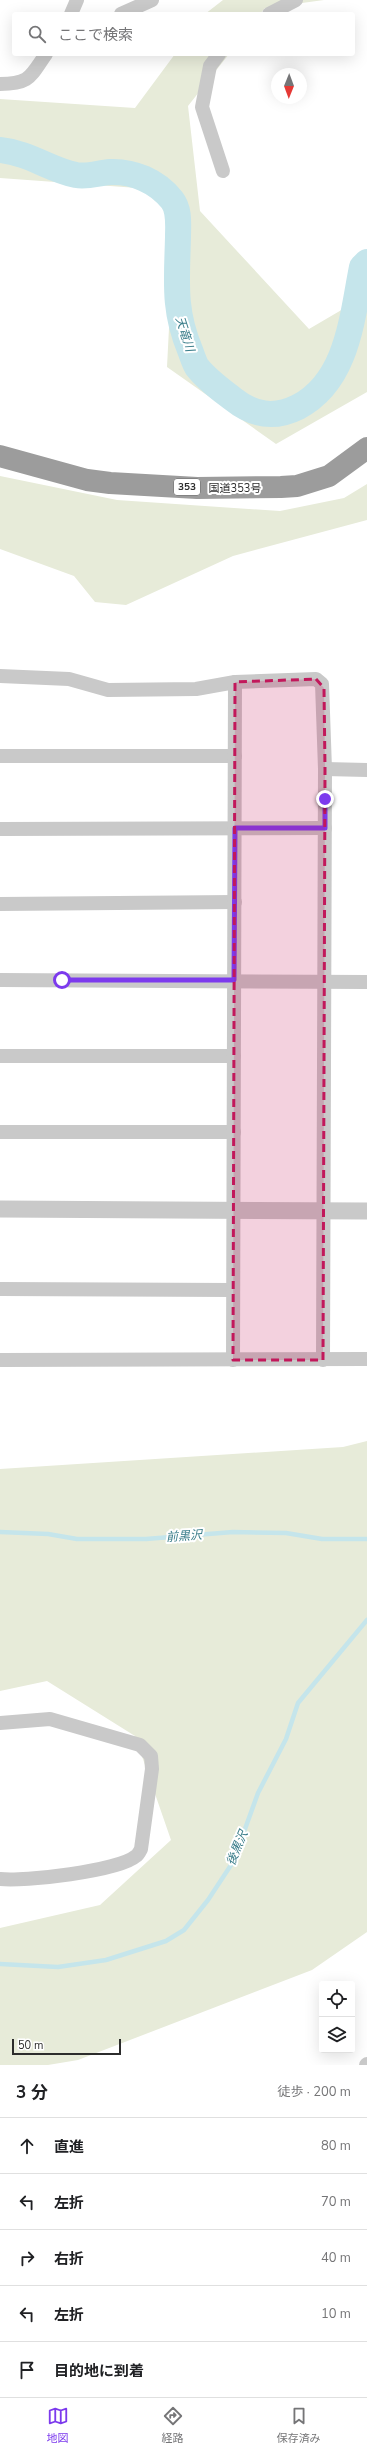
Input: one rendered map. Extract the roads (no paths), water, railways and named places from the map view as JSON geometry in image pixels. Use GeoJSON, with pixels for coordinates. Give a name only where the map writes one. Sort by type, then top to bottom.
{"type":"FeatureCollection","features":[{"type":"Feature","properties":{"kind":"highway","name":"国道353号"},"geometry":{"type":"LineString","coordinates":[[0,456],[87,480],[197,488],[281,487],[297,486],[329,476],[367,448]]}},
{"type":"Feature","properties":{"kind":"street"},"geometry":{"type":"LineString","coordinates":[[72,12],[77,0]]}},
{"type":"Feature","properties":{"kind":"street"},"geometry":{"type":"LineString","coordinates":[[125,12],[152,0]]}},
{"type":"Feature","properties":{"kind":"street"},"geometry":{"type":"LineString","coordinates":[[273,12],[296,0]]}},
{"type":"Feature","properties":{"kind":"street"},"geometry":{"type":"LineString","coordinates":[[0,84],[18,84],[30,78],[45,56]]}},
{"type":"Feature","properties":{"kind":"street"},"geometry":{"type":"LineString","coordinates":[[218,56],[210,66],[202,107],[223,172]]}},
{"type":"Feature","properties":{"kind":"street"},"geometry":{"type":"LineString","coordinates":[[0,676],[69,679],[108,690],[196,690],[235,682],[316,679],[320,681],[324,688],[325,828],[323,1360]]}},
{"type":"Feature","properties":{"kind":"street"},"geometry":{"type":"LineString","coordinates":[[233,1360],[235,682]]}},
{"type":"Feature","properties":{"kind":"street"},"geometry":{"type":"LineString","coordinates":[[0,756],[235,756]]}},
{"type":"Feature","properties":{"kind":"street"},"geometry":{"type":"LineString","coordinates":[[325,769],[367,770]]}},
{"type":"Feature","properties":{"kind":"street"},"geometry":{"type":"LineString","coordinates":[[0,829],[325,828]]}},
{"type":"Feature","properties":{"kind":"street"},"geometry":{"type":"LineString","coordinates":[[0,904],[235,902]]}},
{"type":"Feature","properties":{"kind":"street"},"geometry":{"type":"LineString","coordinates":[[0,980],[234,980],[367,982]]}},
{"type":"Feature","properties":{"kind":"street"},"geometry":{"type":"LineString","coordinates":[[0,1056],[234,1056]]}},
{"type":"Feature","properties":{"kind":"street"},"geometry":{"type":"LineString","coordinates":[[0,1132],[234,1132]]}},
{"type":"Feature","properties":{"kind":"street"},"geometry":{"type":"LineString","coordinates":[[0,1210],[367,1211]]}},
{"type":"Feature","properties":{"kind":"street"},"geometry":{"type":"LineString","coordinates":[[0,1289],[233,1290]]}},
{"type":"Feature","properties":{"kind":"street"},"geometry":{"type":"LineString","coordinates":[[0,1360],[367,1359]]}},
{"type":"Feature","properties":{"kind":"street"},"geometry":{"type":"LineString","coordinates":[[0,1723],[50,1719],[140,1745],[151,1756],[152,1768],[141,1849],[136,1857],[122,1862],[51,1878],[0,1879]]}},
{"type":"Feature","properties":{"kind":"waterway","name":"天竜川"},"geometry":{"type":"LineString","coordinates":[[0,150],[21,154],[66,173],[76,175],[110,172],[136,175],[144,178],[166,193],[175,204],[178,218],[178,308],[194,361],[201,372],[214,384],[248,409],[256,412],[272,414],[289,411],[315,396],[328,381],[338,364],[345,346],[351,326],[362,267],[367,262]]}},
{"type":"Feature","properties":{"kind":"waterway","name":"前黒沢"},"geometry":{"type":"LineString","coordinates":[[0,1532],[48,1534],[77,1539],[146,1539],[233,1532],[286,1533],[322,1539],[367,1539]]}},
{"type":"Feature","properties":{"kind":"waterway","name":"後黒沢"},"geometry":{"type":"LineString","coordinates":[[0,1964],[58,1967],[106,1960],[166,1941],[184,1930],[208,1900],[233,1862],[258,1793],[286,1739],[298,1703],[367,1620]]}}]}
